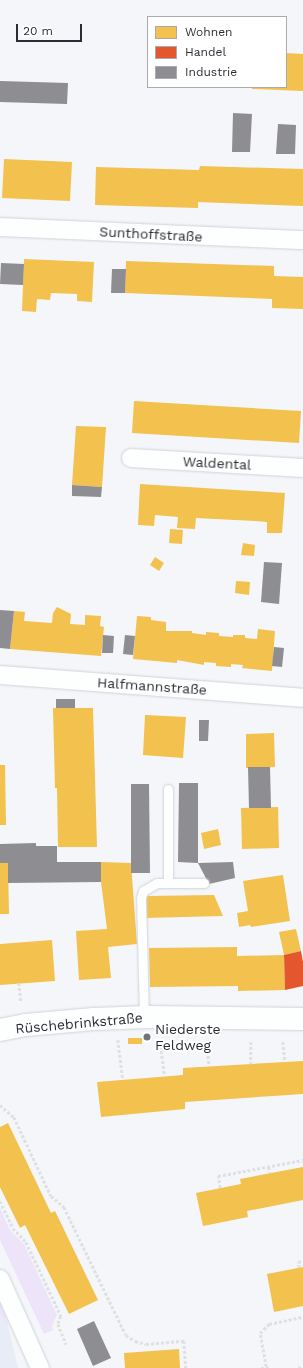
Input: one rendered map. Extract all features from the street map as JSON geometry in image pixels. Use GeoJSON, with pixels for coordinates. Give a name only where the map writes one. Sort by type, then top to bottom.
{"type":"FeatureCollection","features":[{"type":"Feature","properties":{"kind":"main road","name":"Rüschebrinkstraße"},"geometry":{"type":"LineString","coordinates":[[0,1030],[33,1024],[144,1018],[303,1019]]}},
{"type":"Feature","properties":{"kind":"street","name":"Sunthoffstraße"},"geometry":{"type":"LineString","coordinates":[[0,226],[303,240]]}},
{"type":"Feature","properties":{"kind":"street","name":"Waldental"},"geometry":{"type":"LineString","coordinates":[[131,458],[303,468]]}},
{"type":"Feature","properties":{"kind":"street","name":"Halfmannstraße"},"geometry":{"type":"LineString","coordinates":[[0,675],[303,698]]}},
{"type":"Feature","properties":{"kind":"street"},"geometry":{"type":"LineString","coordinates":[[0,1279],[40,1368]]}},
{"type":"Feature","properties":{"kind":"lane"},"geometry":{"type":"LineString","coordinates":[[168,789],[168,882]]}},
{"type":"Feature","properties":{"kind":"lane"},"geometry":{"type":"LineString","coordinates":[[144,1018],[141,898],[143,891],[157,883],[204,883]]}},
{"type":"Feature","properties":{"kind":"path"},"geometry":{"type":"LineString","coordinates":[[19,983],[20,1002]]}},
{"type":"Feature","properties":{"kind":"path"},"geometry":{"type":"LineString","coordinates":[[118,1040],[123,1080]]}},
{"type":"Feature","properties":{"kind":"path"},"geometry":{"type":"LineString","coordinates":[[160,1041],[165,1076]]}},
{"type":"Feature","properties":{"kind":"path"},"geometry":{"type":"LineString","coordinates":[[207,1041],[209,1066]]}},
{"type":"Feature","properties":{"kind":"path"},"geometry":{"type":"LineString","coordinates":[[251,1042],[251,1064]]}},
{"type":"Feature","properties":{"kind":"path"},"geometry":{"type":"LineString","coordinates":[[283,1042],[285,1062]]}},
{"type":"Feature","properties":{"kind":"path"},"geometry":{"type":"LineString","coordinates":[[0,1106],[14,1117],[51,1196],[64,1207],[126,1335],[135,1341],[146,1344],[184,1341],[186,1368]]}},
{"type":"Feature","properties":{"kind":"path"},"geometry":{"type":"LineString","coordinates":[[220,1188],[218,1176],[303,1160]]}},
{"type":"Feature","properties":{"kind":"path"},"geometry":{"type":"LineString","coordinates":[[269,1167],[270,1173]]}},
{"type":"Feature","properties":{"kind":"path"},"geometry":{"type":"LineString","coordinates":[[0,1201],[13,1228],[26,1242],[53,1298],[61,1316],[58,1324],[66,1344]]}},
{"type":"Feature","properties":{"kind":"path"},"geometry":{"type":"LineString","coordinates":[[299,1268],[298,1262],[303,1261]]}},
{"type":"Feature","properties":{"kind":"path"},"geometry":{"type":"LineString","coordinates":[[261,1368],[268,1368],[260,1332],[269,1324],[303,1317]]}},
{"type":"Feature","properties":{"kind":"path"},"geometry":{"type":"LineString","coordinates":[[298,1368],[303,1367]]}},
{"type":"Feature","properties":{"kind":"shaded area"},"geometry":{"type":"Polygon","coordinates":[[[0,1208],[10,1230],[24,1244],[57,1315],[52,1326],[53,1330],[44,1334],[0,1240],[0,1208]]]}},
{"type":"Feature","properties":{"kind":"shaded area"},"geometry":{"type":"Polygon","coordinates":[[[0,1302],[4,1311],[8,1326],[0,1314],[0,1302]]]}},
{"type":"Feature","properties":{"kind":"shaded area"},"geometry":{"type":"Polygon","coordinates":[[[0,1309],[8,1326],[18,1368],[0,1368],[0,1309]]]}},
{"type":"Feature","properties":{"kind":"building: Wohnen"},"geometry":{"type":"Polygon","coordinates":[[[287,53],[303,54],[303,91],[252,89],[287,88],[287,53]]]}},
{"type":"Feature","properties":{"kind":"building: Wohnen"},"geometry":{"type":"Polygon","coordinates":[[[4,159],[72,162],[70,201],[2,198],[4,159]]]}},
{"type":"Feature","properties":{"kind":"building: Wohnen"},"geometry":{"type":"Polygon","coordinates":[[[200,166],[303,169],[303,206],[198,202],[198,208],[95,205],[96,167],[199,170],[200,166]]]}},
{"type":"Feature","properties":{"kind":"building: Wohnen"},"geometry":{"type":"Polygon","coordinates":[[[24,259],[94,262],[92,302],[77,301],[77,294],[51,293],[50,300],[37,299],[36,312],[22,311],[24,259]]]}},
{"type":"Feature","properties":{"kind":"building: Wohnen"},"geometry":{"type":"Polygon","coordinates":[[[126,261],[274,266],[274,276],[303,277],[303,309],[272,308],[272,299],[125,293],[126,261]]]}},
{"type":"Feature","properties":{"kind":"building: Wohnen"},"geometry":{"type":"Polygon","coordinates":[[[134,401],[301,411],[299,443],[132,433],[134,401]]]}},
{"type":"Feature","properties":{"kind":"building: Wohnen"},"geometry":{"type":"Polygon","coordinates":[[[76,426],[106,427],[102,487],[72,485],[76,426]]]}},
{"type":"Feature","properties":{"kind":"building: Wohnen"},"geometry":{"type":"Polygon","coordinates":[[[140,484],[285,493],[282,533],[267,533],[267,522],[196,518],[195,529],[177,528],[178,517],[155,515],[154,526],[138,525],[140,484]]]}},
{"type":"Feature","properties":{"kind":"building: Wohnen"},"geometry":{"type":"Polygon","coordinates":[[[170,529],[183,530],[182,544],[169,543],[170,529]]]}},
{"type":"Feature","properties":{"kind":"building: Wohnen"},"geometry":{"type":"Polygon","coordinates":[[[243,543],[255,545],[254,556],[241,555],[243,543]]]}},
{"type":"Feature","properties":{"kind":"building: Wohnen"},"geometry":{"type":"Polygon","coordinates":[[[155,557],[164,563],[159,571],[150,565],[155,557]]]}},
{"type":"Feature","properties":{"kind":"building: Wohnen"},"geometry":{"type":"Polygon","coordinates":[[[236,581],[250,582],[249,595],[235,593],[236,581]]]}},
{"type":"Feature","properties":{"kind":"building: Wohnen"},"geometry":{"type":"Polygon","coordinates":[[[57,607],[71,614],[70,624],[85,625],[85,615],[101,616],[100,626],[104,627],[101,656],[10,649],[14,611],[25,612],[24,621],[52,623],[53,613],[57,607]]]}},
{"type":"Feature","properties":{"kind":"building: Wohnen"},"geometry":{"type":"Polygon","coordinates":[[[137,616],[151,617],[151,620],[166,622],[166,631],[192,631],[192,633],[206,635],[206,632],[219,633],[219,636],[233,637],[233,635],[245,635],[245,638],[257,639],[258,629],[275,631],[272,671],[242,668],[243,665],[231,664],[231,667],[216,666],[216,663],[204,662],[204,665],[177,660],[177,663],[133,659],[137,616]]]}},
{"type":"Feature","properties":{"kind":"building: Wohnen"},"geometry":{"type":"Polygon","coordinates":[[[53,708],[93,708],[97,847],[58,847],[53,708]]]}},
{"type":"Feature","properties":{"kind":"building: Wohnen"},"geometry":{"type":"Polygon","coordinates":[[[145,715],[186,717],[183,758],[143,755],[145,715]]]}},
{"type":"Feature","properties":{"kind":"building: Wohnen"},"geometry":{"type":"Polygon","coordinates":[[[274,733],[275,767],[246,768],[246,734],[274,733]]]}},
{"type":"Feature","properties":{"kind":"building: Wohnen"},"geometry":{"type":"Polygon","coordinates":[[[0,765],[5,765],[6,825],[0,825],[0,765]]]}},
{"type":"Feature","properties":{"kind":"building: Wohnen"},"geometry":{"type":"Polygon","coordinates":[[[278,807],[279,848],[242,849],[241,808],[278,807]]]}},
{"type":"Feature","properties":{"kind":"building: Wohnen"},"geometry":{"type":"Polygon","coordinates":[[[218,829],[221,845],[204,849],[201,833],[218,829]]]}},
{"type":"Feature","properties":{"kind":"building: Wohnen"},"geometry":{"type":"Polygon","coordinates":[[[101,862],[131,863],[137,944],[108,947],[111,978],[79,980],[76,931],[107,929],[101,882],[101,862]]]}},
{"type":"Feature","properties":{"kind":"building: Wohnen"},"geometry":{"type":"Polygon","coordinates":[[[0,863],[8,863],[9,914],[0,914],[0,863]]]}},
{"type":"Feature","properties":{"kind":"building: Wohnen"},"geometry":{"type":"Polygon","coordinates":[[[283,875],[290,921],[251,927],[250,925],[239,927],[237,913],[248,911],[243,881],[283,875]]]}},
{"type":"Feature","properties":{"kind":"building: Wohnen"},"geometry":{"type":"Polygon","coordinates":[[[214,895],[223,916],[145,918],[146,896],[214,895]]]}},
{"type":"Feature","properties":{"kind":"building: Wohnen"},"geometry":{"type":"Polygon","coordinates":[[[296,929],[301,951],[284,955],[279,932],[296,929]]]}},
{"type":"Feature","properties":{"kind":"building: Wohnen"},"geometry":{"type":"Polygon","coordinates":[[[52,940],[55,981],[0,985],[0,944],[52,940]]]}},
{"type":"Feature","properties":{"kind":"building: Wohnen"},"geometry":{"type":"Polygon","coordinates":[[[237,947],[237,956],[284,955],[285,990],[238,991],[238,986],[150,987],[149,948],[237,947]]]}},
{"type":"Feature","properties":{"kind":"building: Wohnen"},"geometry":{"type":"Polygon","coordinates":[[[128,1038],[142,1038],[142,1044],[128,1044],[128,1038]]]}},
{"type":"Feature","properties":{"kind":"building: Wohnen"},"geometry":{"type":"Polygon","coordinates":[[[303,1061],[303,1094],[185,1102],[185,1109],[101,1117],[97,1082],[183,1075],[183,1068],[303,1061]]]}},
{"type":"Feature","properties":{"kind":"building: Wohnen"},"geometry":{"type":"Polygon","coordinates":[[[8,1123],[51,1213],[55,1211],[98,1300],[69,1314],[25,1225],[20,1228],[0,1187],[0,1127],[8,1123]]]}},
{"type":"Feature","properties":{"kind":"building: Wohnen"},"geometry":{"type":"Polygon","coordinates":[[[303,1167],[303,1200],[247,1211],[248,1217],[203,1226],[196,1193],[241,1184],[240,1179],[303,1167]]]}},
{"type":"Feature","properties":{"kind":"building: Wohnen"},"geometry":{"type":"Polygon","coordinates":[[[303,1267],[303,1306],[274,1312],[267,1274],[303,1267]]]}},
{"type":"Feature","properties":{"kind":"building: Wohnen"},"geometry":{"type":"Polygon","coordinates":[[[179,1349],[180,1368],[125,1368],[124,1353],[179,1349]]]}},
{"type":"Feature","properties":{"kind":"building: Handel"},"geometry":{"type":"Polygon","coordinates":[[[301,951],[303,962],[303,986],[285,990],[284,955],[301,951]]]}},
{"type":"Feature","properties":{"kind":"building: Industrie"},"geometry":{"type":"Polygon","coordinates":[[[0,81],[68,83],[67,104],[0,102],[0,81]]]}},
{"type":"Feature","properties":{"kind":"building: Industrie"},"geometry":{"type":"Polygon","coordinates":[[[233,113],[252,114],[250,152],[232,152],[233,113]]]}},
{"type":"Feature","properties":{"kind":"building: Industrie"},"geometry":{"type":"Polygon","coordinates":[[[278,124],[296,125],[295,154],[276,154],[278,124]]]}},
{"type":"Feature","properties":{"kind":"building: Industrie"},"geometry":{"type":"Polygon","coordinates":[[[1,263],[24,264],[23,285],[0,284],[1,263]]]}},
{"type":"Feature","properties":{"kind":"building: Industrie"},"geometry":{"type":"Polygon","coordinates":[[[112,269],[126,269],[125,293],[111,293],[112,269]]]}},
{"type":"Feature","properties":{"kind":"building: Industrie"},"geometry":{"type":"Polygon","coordinates":[[[72,485],[102,487],[101,497],[72,496],[72,485]]]}},
{"type":"Feature","properties":{"kind":"building: Industrie"},"geometry":{"type":"Polygon","coordinates":[[[264,562],[282,563],[279,604],[261,602],[264,562]]]}},
{"type":"Feature","properties":{"kind":"building: Industrie"},"geometry":{"type":"Polygon","coordinates":[[[0,610],[14,611],[10,649],[0,648],[0,610]]]}},
{"type":"Feature","properties":{"kind":"building: Industrie"},"geometry":{"type":"Polygon","coordinates":[[[103,635],[114,636],[113,653],[102,653],[103,635]]]}},
{"type":"Feature","properties":{"kind":"building: Industrie"},"geometry":{"type":"Polygon","coordinates":[[[125,635],[135,636],[133,655],[123,654],[125,635]]]}},
{"type":"Feature","properties":{"kind":"building: Industrie"},"geometry":{"type":"Polygon","coordinates":[[[274,647],[284,648],[282,667],[272,666],[274,647]]]}},
{"type":"Feature","properties":{"kind":"building: Industrie"},"geometry":{"type":"Polygon","coordinates":[[[56,699],[75,699],[75,708],[56,708],[56,699]]]}},
{"type":"Feature","properties":{"kind":"building: Industrie"},"geometry":{"type":"Polygon","coordinates":[[[199,720],[209,720],[208,741],[199,741],[199,720]]]}},
{"type":"Feature","properties":{"kind":"building: Industrie"},"geometry":{"type":"Polygon","coordinates":[[[248,767],[270,767],[271,808],[249,808],[248,767]]]}},
{"type":"Feature","properties":{"kind":"building: Industrie"},"geometry":{"type":"Polygon","coordinates":[[[179,783],[198,783],[198,863],[178,862],[179,783]]]}},
{"type":"Feature","properties":{"kind":"building: Industrie"},"geometry":{"type":"Polygon","coordinates":[[[131,784],[149,784],[150,873],[131,873],[131,784]]]}},
{"type":"Feature","properties":{"kind":"building: Industrie"},"geometry":{"type":"Polygon","coordinates":[[[36,843],[36,846],[57,846],[57,862],[101,862],[101,882],[8,883],[8,863],[0,863],[0,844],[36,843]]]}},
{"type":"Feature","properties":{"kind":"building: Industrie"},"geometry":{"type":"Polygon","coordinates":[[[233,862],[235,878],[209,884],[198,863],[233,862]]]}},
{"type":"Feature","properties":{"kind":"building: Industrie"},"geometry":{"type":"Polygon","coordinates":[[[94,1321],[111,1358],[93,1366],[77,1329],[94,1321]]]}},
{"type":"Feature","properties":{"kind":"place","name":"Niederste Feldweg"},"geometry":{"type":"Point","coordinates":[147,1037]}}]}
